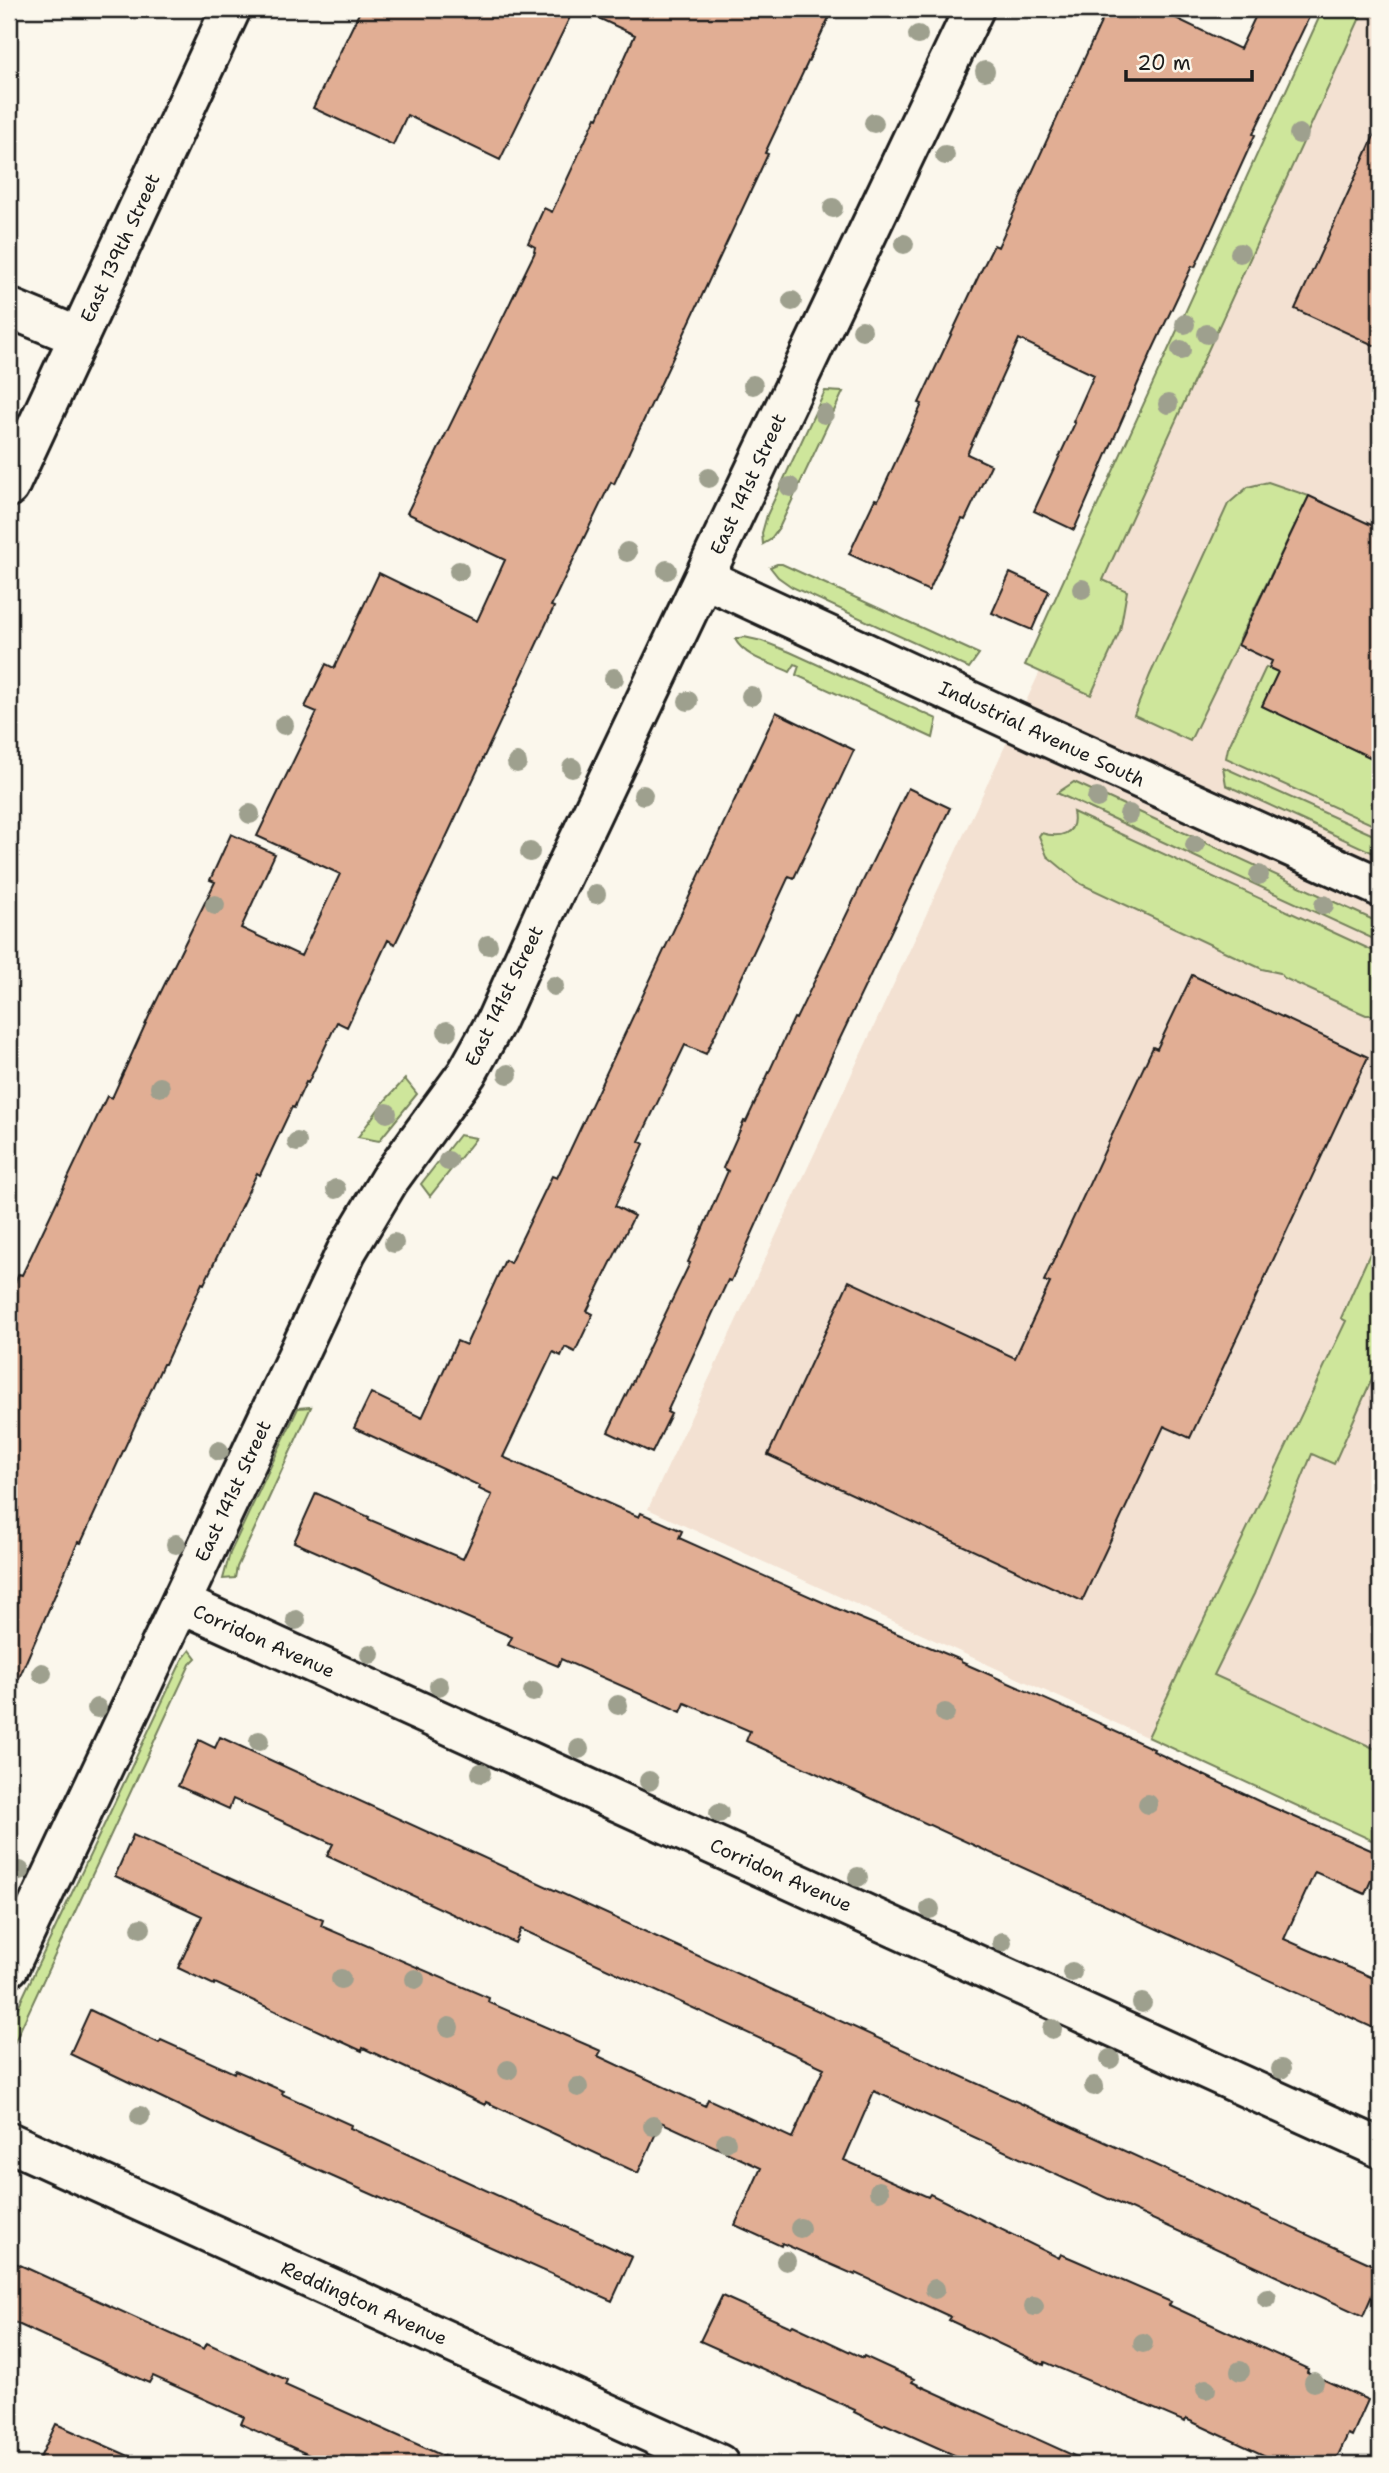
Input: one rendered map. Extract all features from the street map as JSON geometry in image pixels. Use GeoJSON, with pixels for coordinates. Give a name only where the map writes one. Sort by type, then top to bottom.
{"type":"FeatureCollection","features":[{"type":"Feature","properties":{"kind":"street","name":"East 139th Street"},"geometry":{"type":"LineString","coordinates":[[9,487],[231,9]]}},
{"type":"Feature","properties":{"kind":"street","name":"East 141st Street"},"geometry":{"type":"LineString","coordinates":[[9,1967],[346,1252],[385,1186],[467,1073],[496,1021],[539,925],[974,9]]}},
{"type":"Feature","properties":{"kind":"street"},"geometry":{"type":"LineString","coordinates":[[9,308],[79,337]]}},
{"type":"Feature","properties":{"kind":"street","name":"Industrial Avenue South"},"geometry":{"type":"LineString","coordinates":[[704,578],[1029,729],[1380,887]]}},
{"type":"Feature","properties":{"kind":"street","name":"Corridon Avenue"},"geometry":{"type":"LineString","coordinates":[[181,1603],[1380,2148]]}},
{"type":"Feature","properties":{"kind":"street","name":"Reddington Avenue"},"geometry":{"type":"LineString","coordinates":[[9,2142],[719,2464]]}},
{"type":"Feature","properties":{"kind":"shaded area"},"geometry":{"type":"Polygon","coordinates":[[[1350,9],[1380,9],[1380,1844],[648,1509],[1350,9]]]}},
{"type":"Feature","properties":{"kind":"green space"},"geometry":{"type":"Polygon","coordinates":[[[1323,9],[1364,9],[1103,580],[1127,591],[1120,631],[1091,695],[1025,665],[1323,9]]]}},
{"type":"Feature","properties":{"kind":"green space"},"geometry":{"type":"Polygon","coordinates":[[[825,391],[843,392],[780,526],[770,540],[763,544],[762,533],[767,515],[825,391]]]}},
{"type":"Feature","properties":{"kind":"green space"},"geometry":{"type":"Polygon","coordinates":[[[1268,482],[1309,496],[1190,741],[1134,715],[1228,504],[1248,487],[1268,482]]]}},
{"type":"Feature","properties":{"kind":"green space"},"geometry":{"type":"Polygon","coordinates":[[[777,564],[979,654],[969,668],[792,587],[770,567],[777,564]]]}},
{"type":"Feature","properties":{"kind":"green space"},"geometry":{"type":"Polygon","coordinates":[[[744,637],[790,652],[937,719],[933,738],[796,675],[799,666],[795,664],[790,672],[752,655],[735,639],[744,637]]]}},
{"type":"Feature","properties":{"kind":"green space"},"geometry":{"type":"Polygon","coordinates":[[[1266,667],[1278,672],[1262,706],[1380,762],[1380,828],[1226,758],[1228,748],[1266,667]]]}},
{"type":"Feature","properties":{"kind":"green space"},"geometry":{"type":"Polygon","coordinates":[[[1223,767],[1380,838],[1380,856],[1226,785],[1223,767]]]}},
{"type":"Feature","properties":{"kind":"green space"},"geometry":{"type":"Polygon","coordinates":[[[1074,782],[1380,923],[1380,942],[1057,793],[1074,782]]]}},
{"type":"Feature","properties":{"kind":"green space"},"geometry":{"type":"Polygon","coordinates":[[[1073,812],[1380,954],[1380,1015],[1366,1015],[1284,978],[1280,973],[1262,969],[1081,884],[1047,856],[1039,836],[1041,833],[1060,835],[1070,831],[1074,820],[1073,812]]]}},
{"type":"Feature","properties":{"kind":"green space"},"geometry":{"type":"Polygon","coordinates":[[[405,1079],[417,1094],[379,1141],[358,1137],[383,1103],[405,1079]]]}},
{"type":"Feature","properties":{"kind":"green space"},"geometry":{"type":"Polygon","coordinates":[[[459,1135],[476,1138],[430,1196],[421,1184],[459,1135]]]}},
{"type":"Feature","properties":{"kind":"green space"},"geometry":{"type":"Polygon","coordinates":[[[1380,1231],[1380,1361],[1334,1464],[1312,1454],[1254,1594],[1214,1675],[1380,1751],[1380,1844],[1148,1737],[1346,1321],[1341,1318],[1380,1231]]]}},
{"type":"Feature","properties":{"kind":"green space"},"geometry":{"type":"Polygon","coordinates":[[[311,1407],[237,1567],[235,1578],[223,1579],[230,1553],[298,1408],[311,1407]]]}},
{"type":"Feature","properties":{"kind":"green space"},"geometry":{"type":"Polygon","coordinates":[[[190,1650],[196,1658],[190,1664],[9,2054],[9,2026],[182,1660],[190,1650]]]}},
{"type":"Feature","properties":{"kind":"building"},"geometry":{"type":"Polygon","coordinates":[[[361,9],[574,9],[500,160],[407,115],[393,145],[313,108],[361,9]]]}},
{"type":"Feature","properties":{"kind":"building"},"geometry":{"type":"Polygon","coordinates":[[[579,9],[833,9],[614,484],[611,482],[551,606],[554,607],[395,944],[388,940],[347,1027],[337,1022],[260,1175],[257,1173],[163,1364],[81,1543],[78,1542],[9,1701],[9,1295],[19,1274],[22,1275],[107,1096],[112,1098],[215,882],[210,880],[231,834],[275,854],[241,928],[301,956],[340,874],[257,836],[317,712],[305,707],[326,664],[334,668],[379,573],[477,621],[505,560],[407,513],[535,252],[535,247],[528,243],[544,208],[552,212],[635,35],[579,9]]]}},
{"type":"Feature","properties":{"kind":"building"},"geometry":{"type":"Polygon","coordinates":[[[1107,9],[1157,9],[1240,49],[1259,9],[1313,9],[1253,134],[1255,135],[1195,267],[1192,266],[1152,351],[1074,530],[1034,511],[1094,375],[1019,339],[967,454],[991,465],[965,520],[962,519],[929,591],[849,554],[875,499],[878,500],[922,404],[919,403],[980,273],[994,245],[998,247],[1107,9]]]}},
{"type":"Feature","properties":{"kind":"building"},"geometry":{"type":"Polygon","coordinates":[[[1380,123],[1380,348],[1295,309],[1380,123]]]}},
{"type":"Feature","properties":{"kind":"building"},"geometry":{"type":"Polygon","coordinates":[[[1309,496],[1380,529],[1380,762],[1262,706],[1278,672],[1269,668],[1272,661],[1238,645],[1309,496]]]}},
{"type":"Feature","properties":{"kind":"building"},"geometry":{"type":"Polygon","coordinates":[[[1010,573],[1049,591],[1032,630],[992,613],[1010,573]]]}},
{"type":"Feature","properties":{"kind":"building"},"geometry":{"type":"Polygon","coordinates":[[[776,712],[854,750],[794,878],[789,876],[706,1054],[685,1045],[639,1141],[644,1144],[615,1206],[634,1216],[587,1311],[593,1314],[575,1352],[565,1347],[561,1356],[553,1352],[503,1457],[639,1517],[641,1513],[682,1531],[679,1538],[847,1613],[961,1660],[1106,1726],[1267,1805],[1380,1854],[1380,1860],[1365,1894],[1315,1872],[1284,1939],[1380,1981],[1380,2031],[746,1741],[750,1731],[685,1703],[681,1712],[561,1659],[558,1666],[508,1645],[512,1637],[294,1542],[316,1493],[369,1517],[368,1519],[463,1559],[492,1495],[479,1489],[480,1486],[354,1428],[371,1393],[422,1418],[457,1341],[466,1345],[505,1260],[510,1263],[552,1176],[557,1178],[776,712]]]}},
{"type":"Feature","properties":{"kind":"building"},"geometry":{"type":"Polygon","coordinates":[[[908,788],[950,808],[834,1051],[731,1281],[728,1280],[667,1412],[671,1414],[652,1453],[608,1432],[690,1263],[688,1262],[728,1171],[723,1168],[744,1121],[746,1122],[794,1018],[796,1019],[908,788]]]}},
{"type":"Feature","properties":{"kind":"building"},"geometry":{"type":"Polygon","coordinates":[[[1192,975],[1368,1057],[1190,1438],[1164,1426],[1082,1601],[768,1455],[849,1281],[1015,1358],[1050,1283],[1044,1281],[1153,1047],[1157,1049],[1192,975]]]}},
{"type":"Feature","properties":{"kind":"building"},"geometry":{"type":"Polygon","coordinates":[[[220,1737],[1380,2268],[1380,2277],[1363,2316],[874,2091],[844,2160],[928,2197],[930,2194],[1059,2258],[1061,2254],[1171,2302],[1169,2305],[1308,2369],[1307,2372],[1368,2400],[1352,2436],[1348,2434],[1334,2464],[1283,2464],[1186,2419],[1185,2422],[1045,2362],[1044,2365],[949,2320],[951,2317],[856,2273],[855,2275],[782,2243],[781,2246],[735,2225],[761,2168],[661,2122],[638,2173],[486,2102],[485,2105],[363,2048],[362,2051],[178,1968],[202,1916],[115,1876],[133,1835],[323,1920],[321,1926],[489,1998],[488,2002],[601,2051],[598,2056],[705,2106],[708,2099],[792,2138],[824,2068],[521,1929],[515,1943],[327,1856],[333,1844],[233,1799],[229,1809],[178,1786],[199,1740],[215,1748],[220,1737]]]}},
{"type":"Feature","properties":{"kind":"building"},"geometry":{"type":"Polygon","coordinates":[[[90,2010],[159,2043],[161,2040],[234,2073],[235,2070],[283,2091],[282,2094],[351,2125],[350,2128],[632,2257],[612,2301],[259,2144],[70,2054],[90,2010]]]}},
{"type":"Feature","properties":{"kind":"building"},"geometry":{"type":"Polygon","coordinates":[[[9,2260],[204,2349],[207,2343],[287,2380],[285,2385],[461,2464],[329,2464],[241,2424],[244,2417],[153,2376],[149,2383],[79,2352],[9,2320],[9,2260]]]}},
{"type":"Feature","properties":{"kind":"building"},"geometry":{"type":"Polygon","coordinates":[[[722,2296],[863,2358],[864,2356],[914,2379],[912,2382],[1092,2464],[974,2464],[885,2424],[883,2426],[854,2412],[855,2410],[700,2341],[722,2296]]]}},
{"type":"Feature","properties":{"kind":"building"},"geometry":{"type":"Polygon","coordinates":[[[56,2424],[147,2464],[37,2464],[56,2424]]]}}]}
